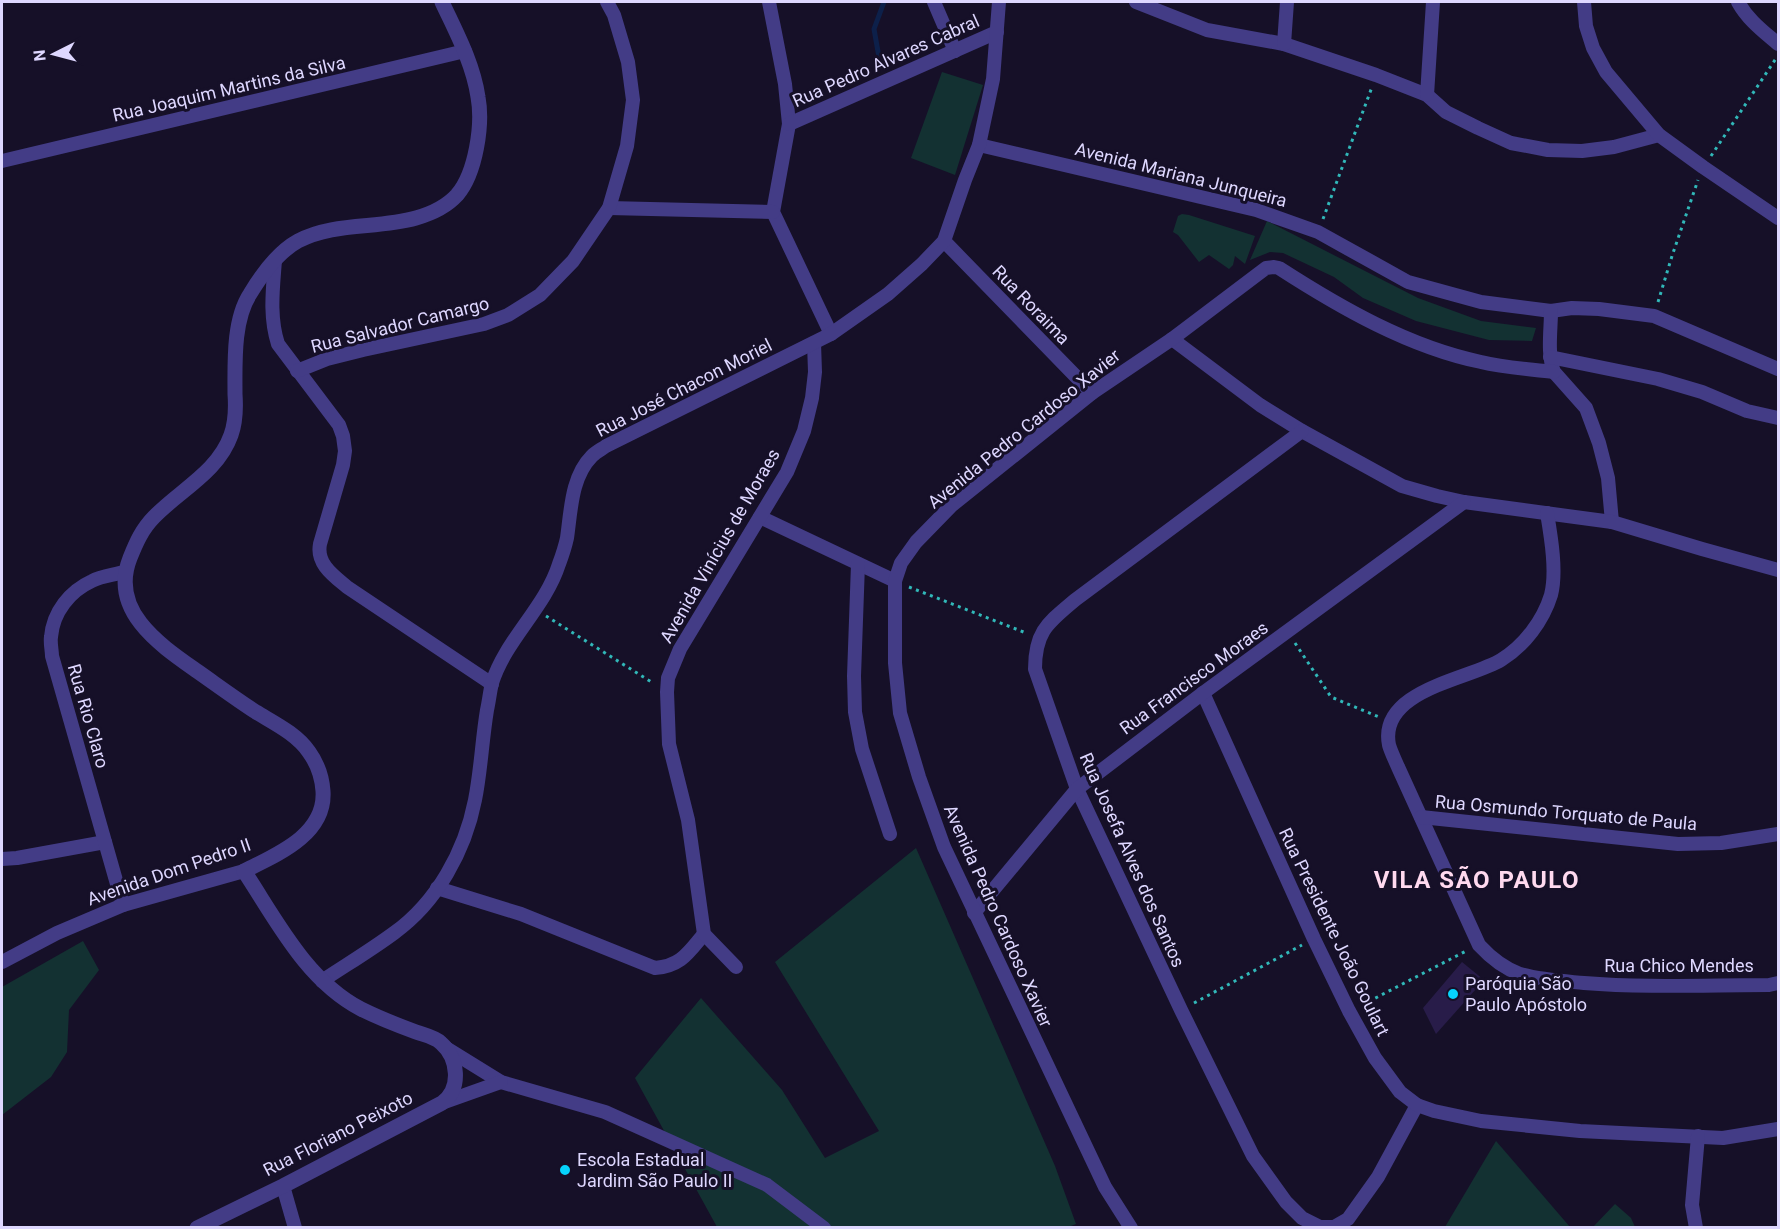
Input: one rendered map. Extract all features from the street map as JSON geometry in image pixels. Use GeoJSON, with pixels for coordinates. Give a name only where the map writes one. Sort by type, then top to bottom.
{"type":"FeatureCollection","features":[{"type":"Feature","properties":{"kind":"street"},"geometry":{"type":"LineString","coordinates":[[124,572],[139,536],[153,518],[199,479],[218,459],[231,436],[236,418],[237,328],[248,296],[275,260],[296,243],[320,231],[414,219],[434,212],[457,195],[471,171],[479,134],[478,97],[465,51],[442,2]]}},
{"type":"Feature","properties":{"kind":"street","name":"Rua Salvador Camargo"},"geometry":{"type":"LineString","coordinates":[[297,370],[327,359],[484,324],[508,315],[540,295],[573,261],[609,208],[627,146],[633,100],[628,62],[614,15],[607,2]]}},
{"type":"Feature","properties":{"kind":"street"},"geometry":{"type":"LineString","coordinates":[[769,2],[785,84],[789,124],[773,212],[831,334]]}},
{"type":"Feature","properties":{"kind":"street"},"geometry":{"type":"LineString","coordinates":[[934,2],[955,51]]}},
{"type":"Feature","properties":{"kind":"street"},"geometry":{"type":"LineString","coordinates":[[979,144],[993,79],[999,2]]}},
{"type":"Feature","properties":{"kind":"street"},"geometry":{"type":"LineString","coordinates":[[1284,44],[1287,2]]}},
{"type":"Feature","properties":{"kind":"street"},"geometry":{"type":"LineString","coordinates":[[1427,95],[1433,2]]}},
{"type":"Feature","properties":{"kind":"street"},"geometry":{"type":"LineString","coordinates":[[1584,2],[1586,26],[1593,48],[1606,72],[1659,135],[1779,218]]}},
{"type":"Feature","properties":{"kind":"street"},"geometry":{"type":"LineString","coordinates":[[1738,2],[1755,24],[1779,44]]}},
{"type":"Feature","properties":{"kind":"street"},"geometry":{"type":"LineString","coordinates":[[1143,3],[1207,30],[1284,44],[1376,75],[1427,95],[1446,112],[1511,143],[1548,150],[1582,151],[1614,147],[1659,135]]}},
{"type":"Feature","properties":{"kind":"street","name":"Rua Pedro Alvares Cabral"},"geometry":{"type":"LineString","coordinates":[[789,124],[997,32]]}},
{"type":"Feature","properties":{"kind":"street","name":"Rua Joaquim Martins da Silva"},"geometry":{"type":"LineString","coordinates":[[2,161],[465,51]]}},
{"type":"Feature","properties":{"kind":"street","name":"Avenida Mariana Junqueira"},"geometry":{"type":"LineString","coordinates":[[979,144],[1256,210],[1318,232],[1408,282],[1481,302],[1551,311],[1572,308],[1599,309],[1654,316],[1779,369]]}},
{"type":"Feature","properties":{"kind":"street","name":"Rua José Chacon Moriel"},"geometry":{"type":"LineString","coordinates":[[321,981],[395,932],[417,913],[454,862],[464,840],[475,799],[492,684],[498,668],[536,609],[558,567],[566,540],[578,479],[592,455],[831,334],[888,294],[944,241],[979,144]]}},
{"type":"Feature","properties":{"kind":"street"},"geometry":{"type":"LineString","coordinates":[[609,208],[773,212]]}},
{"type":"Feature","properties":{"kind":"street","name":"Rua Roraima"},"geometry":{"type":"LineString","coordinates":[[944,241],[1092,393]]}},
{"type":"Feature","properties":{"kind":"street"},"geometry":{"type":"LineString","coordinates":[[275,260],[271,302],[274,331],[278,344],[339,425],[344,436],[343,465],[319,550],[322,562],[347,587],[492,684]]}},
{"type":"Feature","properties":{"kind":"street","name":"Avenida Pedro Cardoso Xavier"},"geometry":{"type":"LineString","coordinates":[[1131,1227],[1105,1187],[974,913],[944,847],[919,777],[900,713],[895,663],[895,581],[901,563],[916,542],[951,506],[1092,393],[1172,339],[1262,270],[1270,267],[1279,268],[1352,311],[1406,337],[1442,351],[1482,363],[1554,372]]}},
{"type":"Feature","properties":{"kind":"street"},"geometry":{"type":"LineString","coordinates":[[1551,311],[1550,357],[1554,372],[1586,408],[1599,443],[1608,478],[1612,522]]}},
{"type":"Feature","properties":{"kind":"street"},"geometry":{"type":"LineString","coordinates":[[1172,339],[1234,386],[1302,431],[1402,486],[1464,502],[1612,522],[1779,570]]}},
{"type":"Feature","properties":{"kind":"street","name":"Avenida Vinícius de Moraes"},"geometry":{"type":"LineString","coordinates":[[704,934],[688,820],[669,744],[668,678],[680,649],[787,472],[804,431],[812,398],[815,372],[814,343]]}},
{"type":"Feature","properties":{"kind":"street"},"geometry":{"type":"LineString","coordinates":[[1550,357],[1658,379],[1702,392],[1747,411],[1779,418]]}},
{"type":"Feature","properties":{"kind":"street"},"geometry":{"type":"LineString","coordinates":[[1039,638],[1046,626],[1075,600],[1302,431]]}},
{"type":"Feature","properties":{"kind":"street","name":"Rua Francisco Moraes"},"geometry":{"type":"LineString","coordinates":[[974,913],[1077,789],[1203,693],[1464,502]]}},
{"type":"Feature","properties":{"kind":"street"},"geometry":{"type":"LineString","coordinates":[[1391,723],[1409,700],[1426,689],[1500,660],[1522,643],[1539,621],[1551,595],[1552,545],[1547,513]]}},
{"type":"Feature","properties":{"kind":"street"},"geometry":{"type":"LineString","coordinates":[[760,517],[895,581]]}},
{"type":"Feature","properties":{"kind":"street"},"geometry":{"type":"LineString","coordinates":[[858,564],[855,712],[862,749],[890,834]]}},
{"type":"Feature","properties":{"kind":"street","name":"Rua Rio Claro"},"geometry":{"type":"LineString","coordinates":[[123,905],[52,656],[51,637],[55,620],[63,604],[75,591],[93,580],[124,572]]}},
{"type":"Feature","properties":{"kind":"street","name":"Avenida Dom Pedro II"},"geometry":{"type":"LineString","coordinates":[[2,962],[57,933],[123,905],[244,871],[293,844],[311,828],[321,810],[322,783],[317,766],[309,752],[299,741],[184,663],[153,638],[139,623],[133,612],[126,591],[124,572]]}},
{"type":"Feature","properties":{"kind":"street","name":"Rua Josefa Alves dos Santos"},"geometry":{"type":"LineString","coordinates":[[1039,638],[1035,651],[1035,669],[1077,789],[1253,1156],[1286,1202],[1302,1218],[1320,1227],[1334,1227],[1348,1219],[1378,1177],[1417,1104]]}},
{"type":"Feature","properties":{"kind":"street","name":"Rua Presidente João Goulart"},"geometry":{"type":"LineString","coordinates":[[1203,693],[1349,1011],[1381,1066],[1400,1092],[1417,1104],[1481,1121],[1580,1131],[1723,1138],[1779,1129]]}},
{"type":"Feature","properties":{"kind":"street","name":"Rua Chico Mendes"},"geometry":{"type":"LineString","coordinates":[[1391,723],[1389,745],[1479,945],[1502,966],[1540,979],[1608,984],[1769,985],[1779,983]]}},
{"type":"Feature","properties":{"kind":"street","name":"Rua Osmundo Torquato de Paula"},"geometry":{"type":"LineString","coordinates":[[1421,817],[1678,844],[1721,843],[1779,834]]}},
{"type":"Feature","properties":{"kind":"street"},"geometry":{"type":"LineString","coordinates":[[2,859],[105,842]]}},
{"type":"Feature","properties":{"kind":"street"},"geometry":{"type":"LineString","coordinates":[[244,871],[299,954],[321,981],[359,1007],[440,1041],[446,1048],[501,1082],[605,1112],[767,1185],[824,1227]]}},
{"type":"Feature","properties":{"kind":"street"},"geometry":{"type":"LineString","coordinates":[[437,888],[521,914],[655,968],[668,967],[682,960],[704,934],[736,967]]}},
{"type":"Feature","properties":{"kind":"street","name":"Rua Floriano Peixoto"},"geometry":{"type":"LineString","coordinates":[[197,1227],[283,1186],[442,1103],[450,1097],[456,1078],[452,1058],[446,1048]]}},
{"type":"Feature","properties":{"kind":"street"},"geometry":{"type":"LineString","coordinates":[[442,1103],[501,1082]]}},
{"type":"Feature","properties":{"kind":"street"},"geometry":{"type":"LineString","coordinates":[[1696,1227],[1692,1205],[1698,1136]]}},
{"type":"Feature","properties":{"kind":"street"},"geometry":{"type":"LineString","coordinates":[[283,1186],[295,1227]]}},
{"type":"Feature","properties":{"kind":"path"},"geometry":{"type":"LineString","coordinates":[[1654,316],[1672,255],[1703,167],[1779,55]]}},
{"type":"Feature","properties":{"kind":"path"},"geometry":{"type":"LineString","coordinates":[[1318,232],[1376,75]]}},
{"type":"Feature","properties":{"kind":"path"},"geometry":{"type":"LineString","coordinates":[[895,581],[1039,638]]}},
{"type":"Feature","properties":{"kind":"path"},"geometry":{"type":"LineString","coordinates":[[536,609],[667,692]]}},
{"type":"Feature","properties":{"kind":"path"},"geometry":{"type":"LineString","coordinates":[[1287,631],[1331,697],[1391,723]]}},
{"type":"Feature","properties":{"kind":"path"},"geometry":{"type":"LineString","coordinates":[[1181,1010],[1314,939]]}},
{"type":"Feature","properties":{"kind":"path"},"geometry":{"type":"LineString","coordinates":[[1349,1011],[1479,945]]}},
{"type":"Feature","properties":{"kind":"green space"},"geometry":{"type":"Polygon","coordinates":[[[942,72],[983,85],[955,175],[911,158],[942,72]]]}},
{"type":"Feature","properties":{"kind":"green space"},"geometry":{"type":"Polygon","coordinates":[[[1182,214],[1255,236],[1245,264],[1235,256],[1233,265],[1229,269],[1209,255],[1199,262],[1178,235],[1173,232],[1178,216],[1182,214]]]}},
{"type":"Feature","properties":{"kind":"green space"},"geometry":{"type":"Polygon","coordinates":[[[1267,221],[1418,298],[1481,321],[1536,328],[1532,341],[1489,340],[1416,321],[1363,298],[1334,277],[1283,253],[1270,252],[1250,260],[1267,221]]]}},
{"type":"Feature","properties":{"kind":"green space"},"geometry":{"type":"Polygon","coordinates":[[[916,848],[1055,1166],[1076,1224],[1066,1228],[717,1227],[635,1078],[701,998],[782,1090],[825,1158],[879,1131],[775,962],[916,848]]]}},
{"type":"Feature","properties":{"kind":"green space"},"geometry":{"type":"Polygon","coordinates":[[[83,941],[99,970],[69,1010],[67,1052],[51,1077],[2,1115],[2,987],[83,941]]]}},
{"type":"Feature","properties":{"kind":"green space"},"geometry":{"type":"Polygon","coordinates":[[[1496,1141],[1570,1227],[1445,1227],[1496,1141]]]}},
{"type":"Feature","properties":{"kind":"green space"},"geometry":{"type":"Polygon","coordinates":[[[1615,1204],[1631,1218],[1635,1227],[1593,1227],[1615,1204]]]}},
{"type":"Feature","properties":{"kind":"building","name":"Paróquia São Paulo Apóstolo"},"geometry":{"type":"Polygon","coordinates":[[[1462,962],[1484,980],[1436,1034],[1423,1008],[1462,962]]]}},
{"type":"Feature","properties":{"kind":"waterway"},"geometry":{"type":"LineString","coordinates":[[880,63],[874,29],[884,2]]}},
{"type":"Feature","properties":{"kind":"place","name":"Paróquia São Paulo Apóstolo"},"geometry":{"type":"Point","coordinates":[1453,994]}},
{"type":"Feature","properties":{"kind":"place","name":"Escola Estadual Jardim São Paulo II"},"geometry":{"type":"Point","coordinates":[565,1170]}},
{"type":"Feature","properties":{"kind":"district","name":"VILA SÃO PAULO"},"geometry":{"type":"Point","coordinates":[1477,880]}}]}
